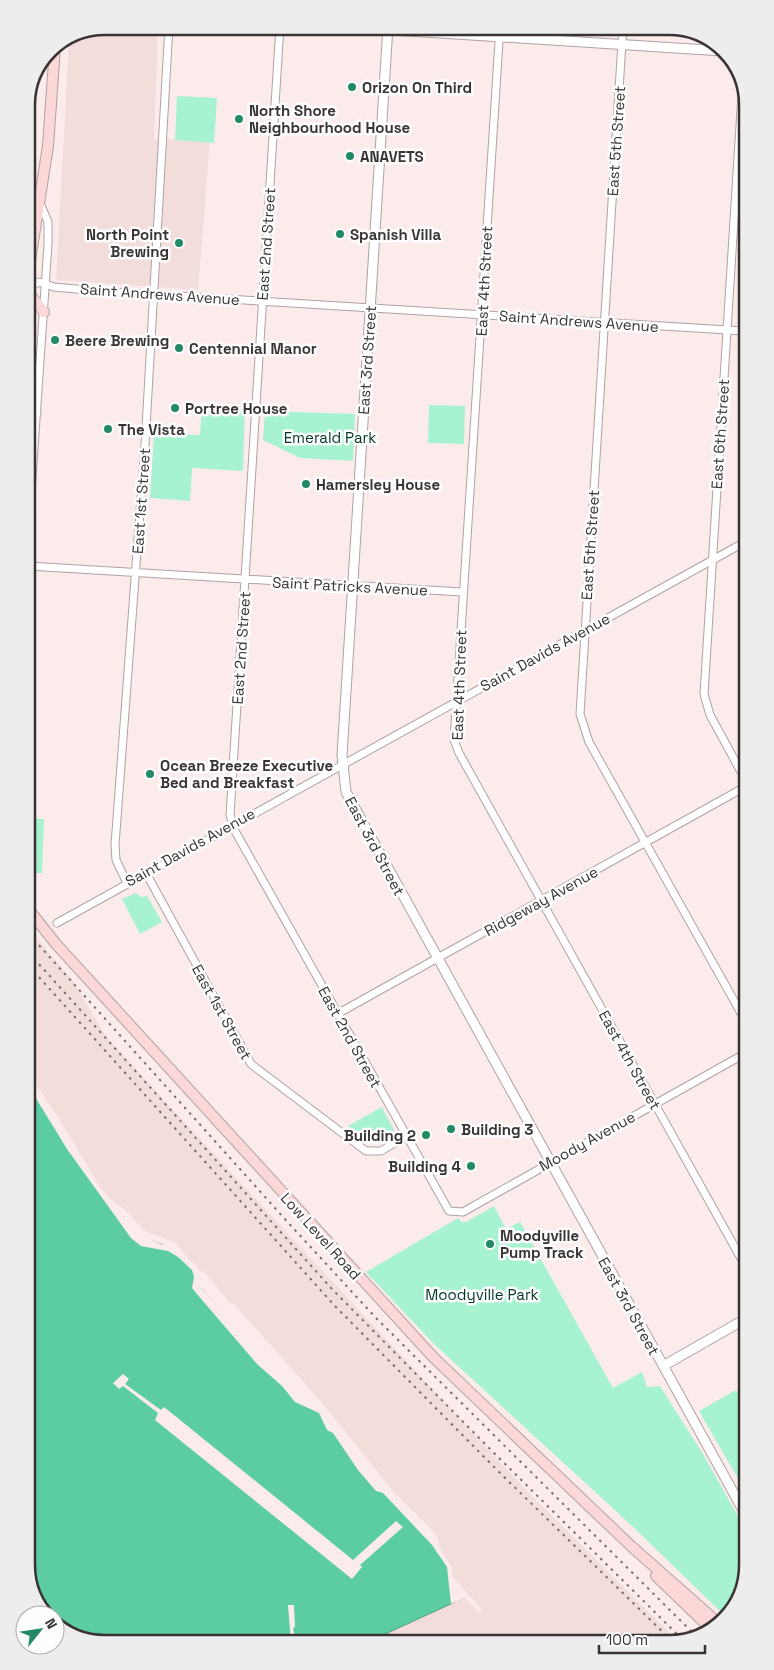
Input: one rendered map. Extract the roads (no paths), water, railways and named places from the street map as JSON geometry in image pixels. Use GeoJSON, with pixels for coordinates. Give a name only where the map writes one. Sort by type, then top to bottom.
{"type":"FeatureCollection","features":[{"type":"Feature","properties":{"kind":"main road"},"geometry":{"type":"LineString","coordinates":[[35,233],[48,146],[54,58]]}},
{"type":"Feature","properties":{"kind":"main road"},"geometry":{"type":"LineString","coordinates":[[35,300],[44,312]]}},
{"type":"Feature","properties":{"kind":"main road","name":"Low Level Road"},"geometry":{"type":"LineString","coordinates":[[35,917],[62,951],[406,1328],[631,1546],[713,1618]]}},
{"type":"Feature","properties":{"kind":"main road","name":"Low Level Road"},"geometry":{"type":"LineString","coordinates":[[631,1546],[656,1576],[706,1624]]}},
{"type":"Feature","properties":{"kind":"street","name":"East 1st Street"},"geometry":{"type":"LineString","coordinates":[[127,883],[116,860],[114,846],[135,572],[169,35]]}},
{"type":"Feature","properties":{"kind":"street","name":"East 2nd Street"},"geometry":{"type":"LineString","coordinates":[[279,35],[230,815],[232,824],[446,1208],[453,1211]]}},
{"type":"Feature","properties":{"kind":"street","name":"East 3rd Street"},"geometry":{"type":"LineString","coordinates":[[388,35],[352,586],[342,766],[344,783],[349,802],[739,1503]]}},
{"type":"Feature","properties":{"kind":"street"},"geometry":{"type":"LineString","coordinates":[[474,35],[711,50]]}},
{"type":"Feature","properties":{"kind":"street","name":"East 5th Street"},"geometry":{"type":"LineString","coordinates":[[623,35],[580,705],[583,729],[739,1009]]}},
{"type":"Feature","properties":{"kind":"street","name":"East 4th Street"},"geometry":{"type":"LineString","coordinates":[[499,37],[454,740],[459,753],[739,1255]]}},
{"type":"Feature","properties":{"kind":"street","name":"East 6th Street"},"geometry":{"type":"LineString","coordinates":[[739,141],[712,559],[705,701],[710,715],[739,767]]}},
{"type":"Feature","properties":{"kind":"street"},"geometry":{"type":"LineString","coordinates":[[35,441],[46,294],[48,222],[40,203]]}},
{"type":"Feature","properties":{"kind":"street"},"geometry":{"type":"LineString","coordinates":[[35,285],[39,282],[46,282]]}},
{"type":"Feature","properties":{"kind":"street","name":"Saint Andrews Avenue"},"geometry":{"type":"LineString","coordinates":[[46,282],[54,287],[739,331]]}},
{"type":"Feature","properties":{"kind":"street"},"geometry":{"type":"LineString","coordinates":[[46,294],[54,287]]}},
{"type":"Feature","properties":{"kind":"street","name":"Saint Davids Avenue"},"geometry":{"type":"LineString","coordinates":[[57,923],[232,824],[342,766],[739,545]]}},
{"type":"Feature","properties":{"kind":"street","name":"Saint Patricks Avenue"},"geometry":{"type":"LineString","coordinates":[[35,566],[462,592]]}},
{"type":"Feature","properties":{"kind":"street","name":"Ridgeway Avenue"},"geometry":{"type":"LineString","coordinates":[[337,1014],[739,791]]}},
{"type":"Feature","properties":{"kind":"street","name":"East 1st Street"},"geometry":{"type":"LineString","coordinates":[[146,873],[256,1069],[366,1151],[380,1151],[406,1136]]}},
{"type":"Feature","properties":{"kind":"street","name":"Moody Avenue"},"geometry":{"type":"LineString","coordinates":[[453,1211],[463,1212],[739,1056]]}},
{"type":"Feature","properties":{"kind":"street"},"geometry":{"type":"LineString","coordinates":[[663,1366],[739,1323]]}},
{"type":"Feature","properties":{"kind":"railway"},"geometry":{"type":"LineString","coordinates":[[35,941],[376,1318],[691,1631]]}},
{"type":"Feature","properties":{"kind":"railway"},"geometry":{"type":"LineString","coordinates":[[35,960],[332,1289],[677,1634]]}},
{"type":"Feature","properties":{"kind":"railway"},"geometry":{"type":"LineString","coordinates":[[35,973],[334,1305],[497,1470],[666,1635]]}},
{"type":"Feature","properties":{"kind":"place","name":"Orizon On Third"},"geometry":{"type":"Point","coordinates":[352,87]}},
{"type":"Feature","properties":{"kind":"place","name":"North Shore Neighbourhood House"},"geometry":{"type":"Point","coordinates":[239,119]}},
{"type":"Feature","properties":{"kind":"place","name":"ANAVETS"},"geometry":{"type":"Point","coordinates":[350,156]}},
{"type":"Feature","properties":{"kind":"place","name":"Spanish Villa"},"geometry":{"type":"Point","coordinates":[340,234]}},
{"type":"Feature","properties":{"kind":"place","name":"North Point Brewing"},"geometry":{"type":"Point","coordinates":[179,243]}},
{"type":"Feature","properties":{"kind":"place","name":"Beere Brewing"},"geometry":{"type":"Point","coordinates":[55,340]}},
{"type":"Feature","properties":{"kind":"place","name":"Centennial Manor"},"geometry":{"type":"Point","coordinates":[179,348]}},
{"type":"Feature","properties":{"kind":"place","name":"Portree House"},"geometry":{"type":"Point","coordinates":[175,408]}},
{"type":"Feature","properties":{"kind":"place","name":"The Vista"},"geometry":{"type":"Point","coordinates":[108,429]}},
{"type":"Feature","properties":{"kind":"place","name":"Hamersley House"},"geometry":{"type":"Point","coordinates":[306,484]}},
{"type":"Feature","properties":{"kind":"place","name":"Ocean Breeze Executive Bed and Breakfast"},"geometry":{"type":"Point","coordinates":[150,774]}},
{"type":"Feature","properties":{"kind":"place","name":"Building 3"},"geometry":{"type":"Point","coordinates":[451,1129]}},
{"type":"Feature","properties":{"kind":"place","name":"Building 2"},"geometry":{"type":"Point","coordinates":[426,1135]}},
{"type":"Feature","properties":{"kind":"place","name":"Building 4"},"geometry":{"type":"Point","coordinates":[471,1166]}},
{"type":"Feature","properties":{"kind":"place","name":"Moodyville Pump Track"},"geometry":{"type":"Point","coordinates":[490,1244]}},
{"type":"Feature","properties":{"kind":"park label","name":"Emerald Park"},"geometry":{"type":"Point","coordinates":[330,437]}},
{"type":"Feature","properties":{"kind":"park label","name":"Moodyville Park"},"geometry":{"type":"Point","coordinates":[482,1294]}}]}
